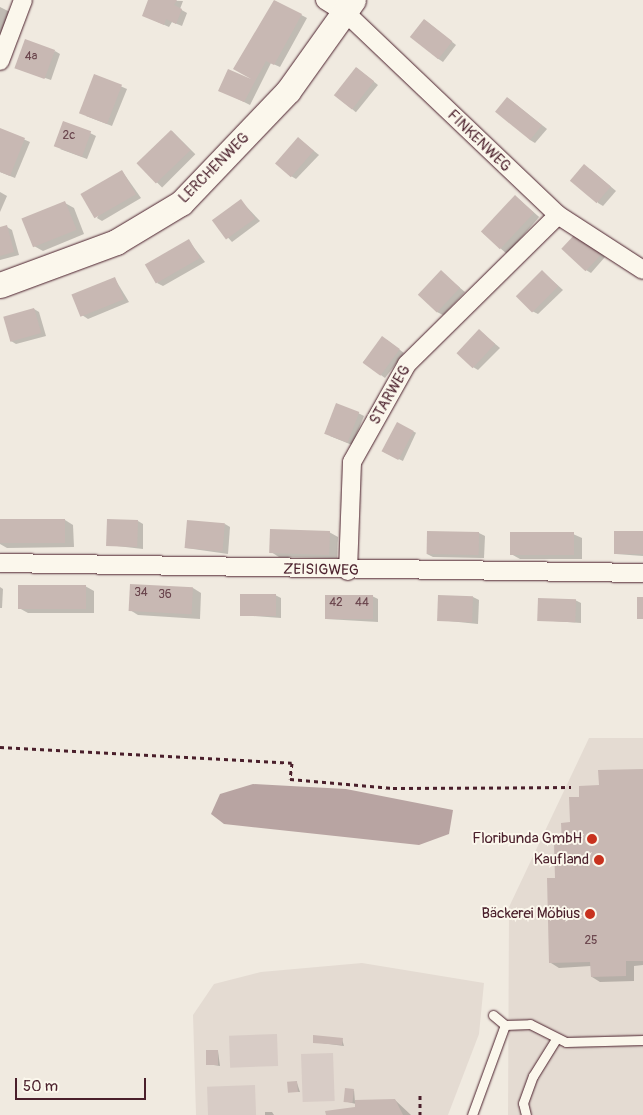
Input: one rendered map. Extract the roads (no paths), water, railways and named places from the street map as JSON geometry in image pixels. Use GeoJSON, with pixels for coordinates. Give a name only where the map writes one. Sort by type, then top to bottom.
{"type":"FeatureCollection","features":[{"type":"Feature","properties":{"kind":"street"},"geometry":{"type":"LineString","coordinates":[[0,61],[23,0]]}},
{"type":"Feature","properties":{"kind":"street","name":"FINKENWEG"},"geometry":{"type":"LineString","coordinates":[[325,0],[350,7],[558,215],[643,270]]}},
{"type":"Feature","properties":{"kind":"street","name":"LERCHENWEG"},"geometry":{"type":"LineString","coordinates":[[0,286],[116,242],[181,203],[288,91],[350,7]]}},
{"type":"Feature","properties":{"kind":"street","name":"STARWEG"},"geometry":{"type":"LineString","coordinates":[[348,571],[352,462],[407,364],[558,215]]}},
{"type":"Feature","properties":{"kind":"street","name":"ZEISIGWEG"},"geometry":{"type":"LineString","coordinates":[[0,563],[348,571],[643,573]]}},
{"type":"Feature","properties":{"kind":"lane"},"geometry":{"type":"LineString","coordinates":[[493,1015],[505,1025],[530,1024],[556,1039],[566,1042],[643,1040]]}},
{"type":"Feature","properties":{"kind":"lane"},"geometry":{"type":"LineString","coordinates":[[472,1115],[505,1025]]}},
{"type":"Feature","properties":{"kind":"lane"},"geometry":{"type":"LineString","coordinates":[[526,1115],[523,1103],[533,1076],[556,1039]]}},
{"type":"Feature","properties":{"kind":"place","name":"Floribunda GmbH"},"geometry":{"type":"Point","coordinates":[592,839]}},
{"type":"Feature","properties":{"kind":"place","name":"Kaufland"},"geometry":{"type":"Point","coordinates":[599,860]}},
{"type":"Feature","properties":{"kind":"place","name":"Bäckerei Möbius"},"geometry":{"type":"Point","coordinates":[590,914]}}]}
